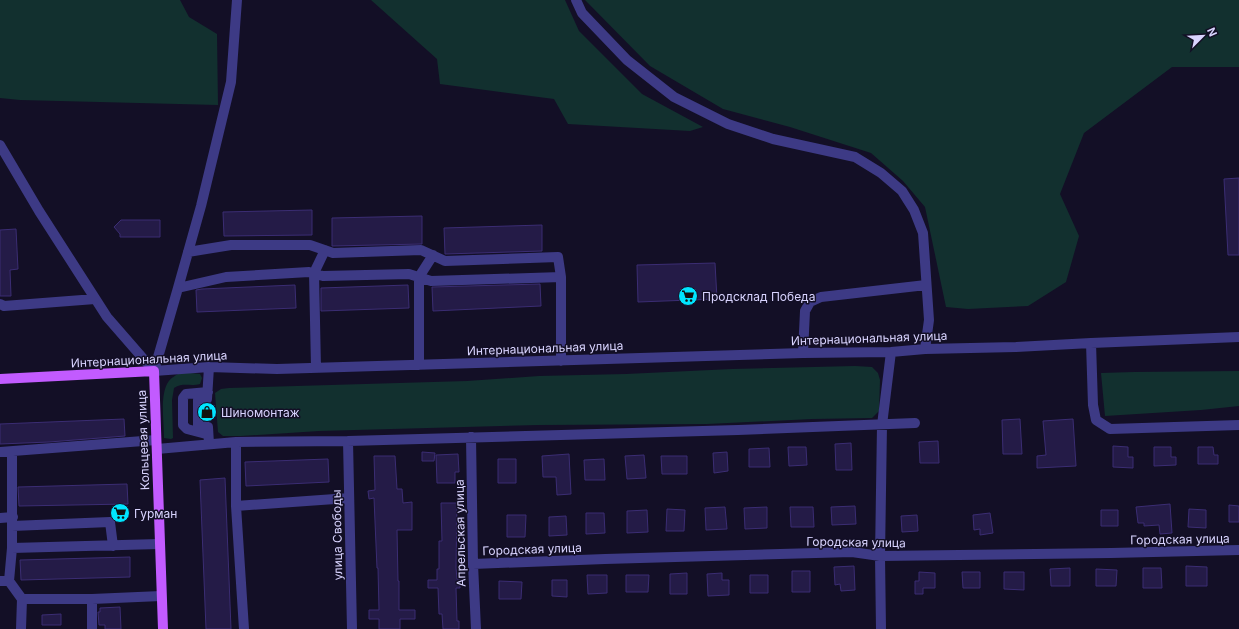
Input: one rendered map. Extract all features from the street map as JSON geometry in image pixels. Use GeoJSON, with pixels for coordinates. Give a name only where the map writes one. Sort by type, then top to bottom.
{"type":"FeatureCollection","features":[{"type":"Feature","properties":{"kind":"main road","name":"Интернациональная улица"},"geometry":{"type":"LineString","coordinates":[[0,379],[154,371]]}},
{"type":"Feature","properties":{"kind":"main road","name":"Кольцевая улица"},"geometry":{"type":"LineString","coordinates":[[154,371],[163,629]]}},
{"type":"Feature","properties":{"kind":"street"},"geometry":{"type":"LineString","coordinates":[[154,371],[188,252],[231,82],[237,0]]}},
{"type":"Feature","properties":{"kind":"street"},"geometry":{"type":"LineString","coordinates":[[576,0],[582,13],[627,60],[674,97],[728,124],[773,139],[855,157],[881,173],[902,191],[914,210],[923,234],[929,320],[925,348]]}},
{"type":"Feature","properties":{"kind":"street"},"geometry":{"type":"LineString","coordinates":[[0,145],[39,211],[106,317],[154,371]]}},
{"type":"Feature","properties":{"kind":"street"},"geometry":{"type":"LineString","coordinates":[[188,252],[231,245],[310,244],[333,253],[421,250],[445,260],[558,257],[561,277],[561,361]]}},
{"type":"Feature","properties":{"kind":"street"},"geometry":{"type":"LineString","coordinates":[[316,368],[314,273],[325,250]]}},
{"type":"Feature","properties":{"kind":"street"},"geometry":{"type":"LineString","coordinates":[[419,365],[419,277],[433,256]]}},
{"type":"Feature","properties":{"kind":"street"},"geometry":{"type":"LineString","coordinates":[[178,288],[226,277],[309,272],[323,276],[409,274],[431,281],[561,277]]}},
{"type":"Feature","properties":{"kind":"street"},"geometry":{"type":"LineString","coordinates":[[803,353],[805,312],[810,302],[821,297],[926,285]]}},
{"type":"Feature","properties":{"kind":"street"},"geometry":{"type":"LineString","coordinates":[[0,304],[4,306],[95,299]]}},
{"type":"Feature","properties":{"kind":"street","name":"Интернациональная улица"},"geometry":{"type":"LineString","coordinates":[[154,371],[209,367],[277,369],[803,353],[891,352],[925,348],[1016,347],[1239,337]]}},
{"type":"Feature","properties":{"kind":"street"},"geometry":{"type":"LineString","coordinates":[[1091,343],[1093,405],[1096,420],[1110,429],[1239,425]]}},
{"type":"Feature","properties":{"kind":"street"},"geometry":{"type":"LineString","coordinates":[[881,629],[880,556],[882,425],[891,352]]}},
{"type":"Feature","properties":{"kind":"street"},"geometry":{"type":"LineString","coordinates":[[208,439],[208,427],[198,426],[198,400],[207,399],[209,367]]}},
{"type":"Feature","properties":{"kind":"street"},"geometry":{"type":"LineString","coordinates":[[208,392],[186,394],[182,398],[183,425],[187,429],[208,439]]}},
{"type":"Feature","properties":{"kind":"street"},"geometry":{"type":"LineString","coordinates":[[0,452],[157,444],[208,439],[236,442],[348,441],[916,423]]}},
{"type":"Feature","properties":{"kind":"street","name":"Апрельская улица"},"geometry":{"type":"LineString","coordinates":[[471,437],[473,564],[476,629]]}},
{"type":"Feature","properties":{"kind":"street","name":"улица Свободы"},"geometry":{"type":"LineString","coordinates":[[348,441],[352,629]]}},
{"type":"Feature","properties":{"kind":"street"},"geometry":{"type":"LineString","coordinates":[[236,442],[236,506],[244,629]]}},
{"type":"Feature","properties":{"kind":"street"},"geometry":{"type":"LineString","coordinates":[[12,452],[12,548],[5,581],[22,599],[21,629]]}},
{"type":"Feature","properties":{"kind":"street"},"geometry":{"type":"LineString","coordinates":[[236,506],[349,498]]}},
{"type":"Feature","properties":{"kind":"street"},"geometry":{"type":"LineString","coordinates":[[0,518],[13,522],[110,522],[113,546]]}},
{"type":"Feature","properties":{"kind":"street"},"geometry":{"type":"LineString","coordinates":[[12,548],[159,544]]}},
{"type":"Feature","properties":{"kind":"street","name":"Городская улица"},"geometry":{"type":"LineString","coordinates":[[473,564],[852,552],[880,556],[1239,550]]}},
{"type":"Feature","properties":{"kind":"street"},"geometry":{"type":"LineString","coordinates":[[22,599],[92,599],[161,596]]}},
{"type":"Feature","properties":{"kind":"street"},"geometry":{"type":"LineString","coordinates":[[92,599],[92,629]]}},
{"type":"Feature","properties":{"kind":"green space"},"geometry":{"type":"Polygon","coordinates":[[[0,0],[180,0],[189,17],[217,34],[218,105],[20,100],[0,98],[0,0]]]}},
{"type":"Feature","properties":{"kind":"green space"},"geometry":{"type":"Polygon","coordinates":[[[371,0],[565,0],[579,31],[642,94],[703,127],[690,131],[568,124],[554,99],[440,84],[437,59],[371,0]]]}},
{"type":"Feature","properties":{"kind":"green space"},"geometry":{"type":"Polygon","coordinates":[[[585,0],[1239,0],[1239,67],[1172,67],[1084,133],[1060,194],[1079,236],[1066,282],[1028,306],[968,309],[946,307],[925,207],[903,181],[871,153],[790,127],[723,109],[650,66],[585,0]]]}},
{"type":"Feature","properties":{"kind":"green space"},"geometry":{"type":"Polygon","coordinates":[[[855,366],[872,367],[878,373],[880,380],[879,411],[872,418],[707,424],[538,425],[319,431],[223,436],[218,432],[215,393],[221,389],[229,388],[467,381],[539,376],[855,366]]]}},
{"type":"Feature","properties":{"kind":"green space"},"geometry":{"type":"Polygon","coordinates":[[[1239,371],[1239,406],[1105,416],[1101,373],[1239,371]]]}},
{"type":"Feature","properties":{"kind":"green space"},"geometry":{"type":"Polygon","coordinates":[[[182,372],[200,374],[202,378],[200,384],[181,385],[174,388],[172,400],[173,438],[164,438],[163,403],[165,390],[170,380],[182,372]]]}},
{"type":"Feature","properties":{"kind":"building"},"geometry":{"type":"Polygon","coordinates":[[[1239,178],[1239,255],[1228,255],[1224,179],[1239,178]]]}},
{"type":"Feature","properties":{"kind":"building"},"geometry":{"type":"Polygon","coordinates":[[[312,210],[312,235],[224,236],[223,212],[312,210]]]}},
{"type":"Feature","properties":{"kind":"building"},"geometry":{"type":"Polygon","coordinates":[[[422,216],[422,244],[332,246],[332,218],[422,216]]]}},
{"type":"Feature","properties":{"kind":"building"},"geometry":{"type":"Polygon","coordinates":[[[121,220],[160,220],[160,237],[120,237],[120,234],[114,227],[121,220]]]}},
{"type":"Feature","properties":{"kind":"building"},"geometry":{"type":"Polygon","coordinates":[[[542,225],[542,251],[445,254],[444,228],[542,225]]]}},
{"type":"Feature","properties":{"kind":"building"},"geometry":{"type":"Polygon","coordinates":[[[16,229],[18,269],[10,270],[11,296],[0,296],[0,230],[16,229]]]}},
{"type":"Feature","properties":{"kind":"building"},"geometry":{"type":"Polygon","coordinates":[[[715,263],[717,299],[638,302],[637,265],[715,263]]]}},
{"type":"Feature","properties":{"kind":"building"},"geometry":{"type":"Polygon","coordinates":[[[540,284],[541,306],[433,311],[432,287],[540,284]]]}},
{"type":"Feature","properties":{"kind":"building"},"geometry":{"type":"Polygon","coordinates":[[[295,285],[296,308],[197,312],[196,290],[295,285]]]}},
{"type":"Feature","properties":{"kind":"building"},"geometry":{"type":"Polygon","coordinates":[[[408,285],[409,308],[321,311],[321,288],[408,285]]]}},
{"type":"Feature","properties":{"kind":"building"},"geometry":{"type":"Polygon","coordinates":[[[124,419],[125,436],[0,444],[0,424],[124,419]]]}},
{"type":"Feature","properties":{"kind":"building"},"geometry":{"type":"Polygon","coordinates":[[[1020,419],[1022,454],[1003,454],[1002,420],[1020,419]]]}},
{"type":"Feature","properties":{"kind":"building"},"geometry":{"type":"Polygon","coordinates":[[[1073,419],[1076,466],[1037,468],[1037,456],[1046,455],[1043,421],[1073,419]]]}},
{"type":"Feature","properties":{"kind":"building"},"geometry":{"type":"Polygon","coordinates":[[[938,441],[939,463],[920,463],[919,442],[938,441]]]}},
{"type":"Feature","properties":{"kind":"building"},"geometry":{"type":"Polygon","coordinates":[[[851,443],[852,470],[836,470],[835,444],[851,443]]]}},
{"type":"Feature","properties":{"kind":"building"},"geometry":{"type":"Polygon","coordinates":[[[1113,446],[1128,447],[1128,457],[1133,457],[1133,468],[1113,467],[1113,446]]]}},
{"type":"Feature","properties":{"kind":"building"},"geometry":{"type":"Polygon","coordinates":[[[788,447],[806,447],[807,465],[789,466],[788,447]]]}},
{"type":"Feature","properties":{"kind":"building"},"geometry":{"type":"Polygon","coordinates":[[[1154,447],[1171,447],[1171,457],[1176,457],[1176,465],[1154,466],[1154,447]]]}},
{"type":"Feature","properties":{"kind":"building"},"geometry":{"type":"Polygon","coordinates":[[[1198,447],[1213,447],[1214,455],[1218,455],[1218,464],[1198,464],[1198,447]]]}},
{"type":"Feature","properties":{"kind":"building"},"geometry":{"type":"Polygon","coordinates":[[[769,448],[770,467],[749,467],[749,449],[769,448]]]}},
{"type":"Feature","properties":{"kind":"building"},"geometry":{"type":"Polygon","coordinates":[[[422,452],[435,453],[434,461],[422,461],[422,452]]]}},
{"type":"Feature","properties":{"kind":"building"},"geometry":{"type":"Polygon","coordinates":[[[727,452],[728,471],[714,473],[713,453],[727,452]]]}},
{"type":"Feature","properties":{"kind":"building"},"geometry":{"type":"Polygon","coordinates":[[[458,454],[459,472],[455,472],[455,483],[437,483],[436,455],[458,454]]]}},
{"type":"Feature","properties":{"kind":"building"},"geometry":{"type":"Polygon","coordinates":[[[569,454],[571,494],[557,495],[556,477],[543,477],[542,456],[569,454]]]}},
{"type":"Feature","properties":{"kind":"building"},"geometry":{"type":"Polygon","coordinates":[[[644,455],[646,478],[627,479],[625,456],[644,455]]]}},
{"type":"Feature","properties":{"kind":"building"},"geometry":{"type":"Polygon","coordinates":[[[374,456],[395,456],[397,489],[402,489],[403,503],[412,502],[412,530],[397,530],[398,581],[399,610],[415,610],[415,619],[400,619],[400,629],[379,629],[379,619],[369,619],[369,610],[379,610],[374,498],[369,499],[368,491],[375,490],[374,456]]]}},
{"type":"Feature","properties":{"kind":"building"},"geometry":{"type":"Polygon","coordinates":[[[661,456],[687,456],[687,474],[662,474],[661,456]]]}},
{"type":"Feature","properties":{"kind":"building"},"geometry":{"type":"Polygon","coordinates":[[[328,459],[329,482],[246,486],[245,462],[328,459]]]}},
{"type":"Feature","properties":{"kind":"building"},"geometry":{"type":"Polygon","coordinates":[[[498,459],[516,459],[516,483],[498,483],[498,459]]]}},
{"type":"Feature","properties":{"kind":"building"},"geometry":{"type":"Polygon","coordinates":[[[604,459],[605,480],[585,480],[584,460],[604,459]]]}},
{"type":"Feature","properties":{"kind":"building"},"geometry":{"type":"Polygon","coordinates":[[[225,478],[231,629],[206,629],[200,480],[225,478]]]}},
{"type":"Feature","properties":{"kind":"building"},"geometry":{"type":"Polygon","coordinates":[[[127,484],[128,504],[19,506],[18,487],[127,484]]]}},
{"type":"Feature","properties":{"kind":"building"},"geometry":{"type":"Polygon","coordinates":[[[441,503],[457,503],[456,568],[457,579],[460,579],[460,588],[456,588],[457,621],[459,621],[459,629],[443,629],[442,614],[439,614],[438,588],[428,588],[428,580],[437,580],[437,569],[439,569],[439,541],[442,541],[441,503]]]}},
{"type":"Feature","properties":{"kind":"building"},"geometry":{"type":"Polygon","coordinates":[[[1170,504],[1172,533],[1160,534],[1159,525],[1144,526],[1144,523],[1138,523],[1136,507],[1170,504]]]}},
{"type":"Feature","properties":{"kind":"building"},"geometry":{"type":"Polygon","coordinates":[[[1229,505],[1239,506],[1239,522],[1229,522],[1229,505]]]}},
{"type":"Feature","properties":{"kind":"building"},"geometry":{"type":"Polygon","coordinates":[[[855,506],[856,524],[832,525],[831,507],[855,506]]]}},
{"type":"Feature","properties":{"kind":"building"},"geometry":{"type":"Polygon","coordinates":[[[725,507],[727,529],[706,530],[705,508],[725,507]]]}},
{"type":"Feature","properties":{"kind":"building"},"geometry":{"type":"Polygon","coordinates":[[[767,507],[767,528],[745,529],[744,508],[767,507]]]}},
{"type":"Feature","properties":{"kind":"building"},"geometry":{"type":"Polygon","coordinates":[[[790,507],[813,507],[814,527],[791,527],[790,507]]]}},
{"type":"Feature","properties":{"kind":"building"},"geometry":{"type":"Polygon","coordinates":[[[667,509],[685,510],[684,531],[666,531],[667,509]]]}},
{"type":"Feature","properties":{"kind":"building"},"geometry":{"type":"Polygon","coordinates":[[[1189,509],[1206,510],[1206,528],[1188,527],[1189,509]]]}},
{"type":"Feature","properties":{"kind":"building"},"geometry":{"type":"Polygon","coordinates":[[[647,510],[648,532],[627,533],[627,511],[647,510]]]}},
{"type":"Feature","properties":{"kind":"building"},"geometry":{"type":"Polygon","coordinates":[[[1101,510],[1118,510],[1118,526],[1101,526],[1101,510]]]}},
{"type":"Feature","properties":{"kind":"building"},"geometry":{"type":"Polygon","coordinates":[[[586,513],[604,513],[605,533],[586,534],[586,513]]]}},
{"type":"Feature","properties":{"kind":"building"},"geometry":{"type":"Polygon","coordinates":[[[990,513],[993,533],[980,535],[980,529],[974,530],[973,515],[990,513]]]}},
{"type":"Feature","properties":{"kind":"building"},"geometry":{"type":"Polygon","coordinates":[[[507,515],[526,515],[525,537],[507,537],[507,515]]]}},
{"type":"Feature","properties":{"kind":"building"},"geometry":{"type":"Polygon","coordinates":[[[917,515],[918,531],[902,532],[901,516],[917,515]]]}},
{"type":"Feature","properties":{"kind":"building"},"geometry":{"type":"Polygon","coordinates":[[[566,516],[567,535],[549,536],[549,517],[566,516]]]}},
{"type":"Feature","properties":{"kind":"building"},"geometry":{"type":"Polygon","coordinates":[[[130,557],[130,577],[21,580],[20,560],[130,557]]]}},
{"type":"Feature","properties":{"kind":"building"},"geometry":{"type":"Polygon","coordinates":[[[854,566],[855,590],[841,591],[840,584],[835,585],[834,567],[854,566]]]}},
{"type":"Feature","properties":{"kind":"building"},"geometry":{"type":"Polygon","coordinates":[[[1186,566],[1207,567],[1207,586],[1186,586],[1186,566]]]}},
{"type":"Feature","properties":{"kind":"building"},"geometry":{"type":"Polygon","coordinates":[[[1070,568],[1070,586],[1051,586],[1050,569],[1070,568]]]}},
{"type":"Feature","properties":{"kind":"building"},"geometry":{"type":"Polygon","coordinates":[[[1143,568],[1161,568],[1162,588],[1143,588],[1143,568]]]}},
{"type":"Feature","properties":{"kind":"building"},"geometry":{"type":"Polygon","coordinates":[[[1096,569],[1117,570],[1116,586],[1096,586],[1096,569]]]}},
{"type":"Feature","properties":{"kind":"building"},"geometry":{"type":"Polygon","coordinates":[[[792,571],[810,571],[810,592],[792,592],[792,571]]]}},
{"type":"Feature","properties":{"kind":"building"},"geometry":{"type":"Polygon","coordinates":[[[919,572],[935,573],[935,588],[923,588],[923,594],[915,594],[915,581],[919,581],[919,572]]]}},
{"type":"Feature","properties":{"kind":"building"},"geometry":{"type":"Polygon","coordinates":[[[962,572],[980,572],[980,588],[963,588],[962,572]]]}},
{"type":"Feature","properties":{"kind":"building"},"geometry":{"type":"Polygon","coordinates":[[[1004,572],[1024,572],[1024,590],[1004,589],[1004,572]]]}},
{"type":"Feature","properties":{"kind":"building"},"geometry":{"type":"Polygon","coordinates":[[[687,573],[687,594],[670,594],[670,574],[687,573]]]}},
{"type":"Feature","properties":{"kind":"building"},"geometry":{"type":"Polygon","coordinates":[[[722,573],[722,580],[729,580],[729,595],[708,596],[707,574],[722,573]]]}},
{"type":"Feature","properties":{"kind":"building"},"geometry":{"type":"Polygon","coordinates":[[[587,575],[607,575],[607,593],[588,594],[587,575]]]}},
{"type":"Feature","properties":{"kind":"building"},"geometry":{"type":"Polygon","coordinates":[[[626,575],[649,575],[648,592],[626,592],[626,575]]]}},
{"type":"Feature","properties":{"kind":"building"},"geometry":{"type":"Polygon","coordinates":[[[750,575],[768,575],[768,593],[750,593],[750,575]]]}},
{"type":"Feature","properties":{"kind":"building"},"geometry":{"type":"Polygon","coordinates":[[[552,580],[567,580],[567,597],[552,596],[552,580]]]}},
{"type":"Feature","properties":{"kind":"building"},"geometry":{"type":"Polygon","coordinates":[[[499,581],[522,582],[521,599],[499,599],[499,581]]]}},
{"type":"Feature","properties":{"kind":"building"},"geometry":{"type":"Polygon","coordinates":[[[120,607],[121,629],[105,629],[105,625],[99,625],[98,612],[100,612],[100,608],[120,607]]]}},
{"type":"Feature","properties":{"kind":"building"},"geometry":{"type":"Polygon","coordinates":[[[61,614],[61,625],[42,625],[42,615],[61,614]]]}},
{"type":"Feature","properties":{"kind":"place","name":"Продсклад Победа"},"geometry":{"type":"Point","coordinates":[688,296]}},
{"type":"Feature","properties":{"kind":"place","name":"Шиномонтаж"},"geometry":{"type":"Point","coordinates":[207,412]}},
{"type":"Feature","properties":{"kind":"place","name":"Гурман"},"geometry":{"type":"Point","coordinates":[120,513]}}]}
